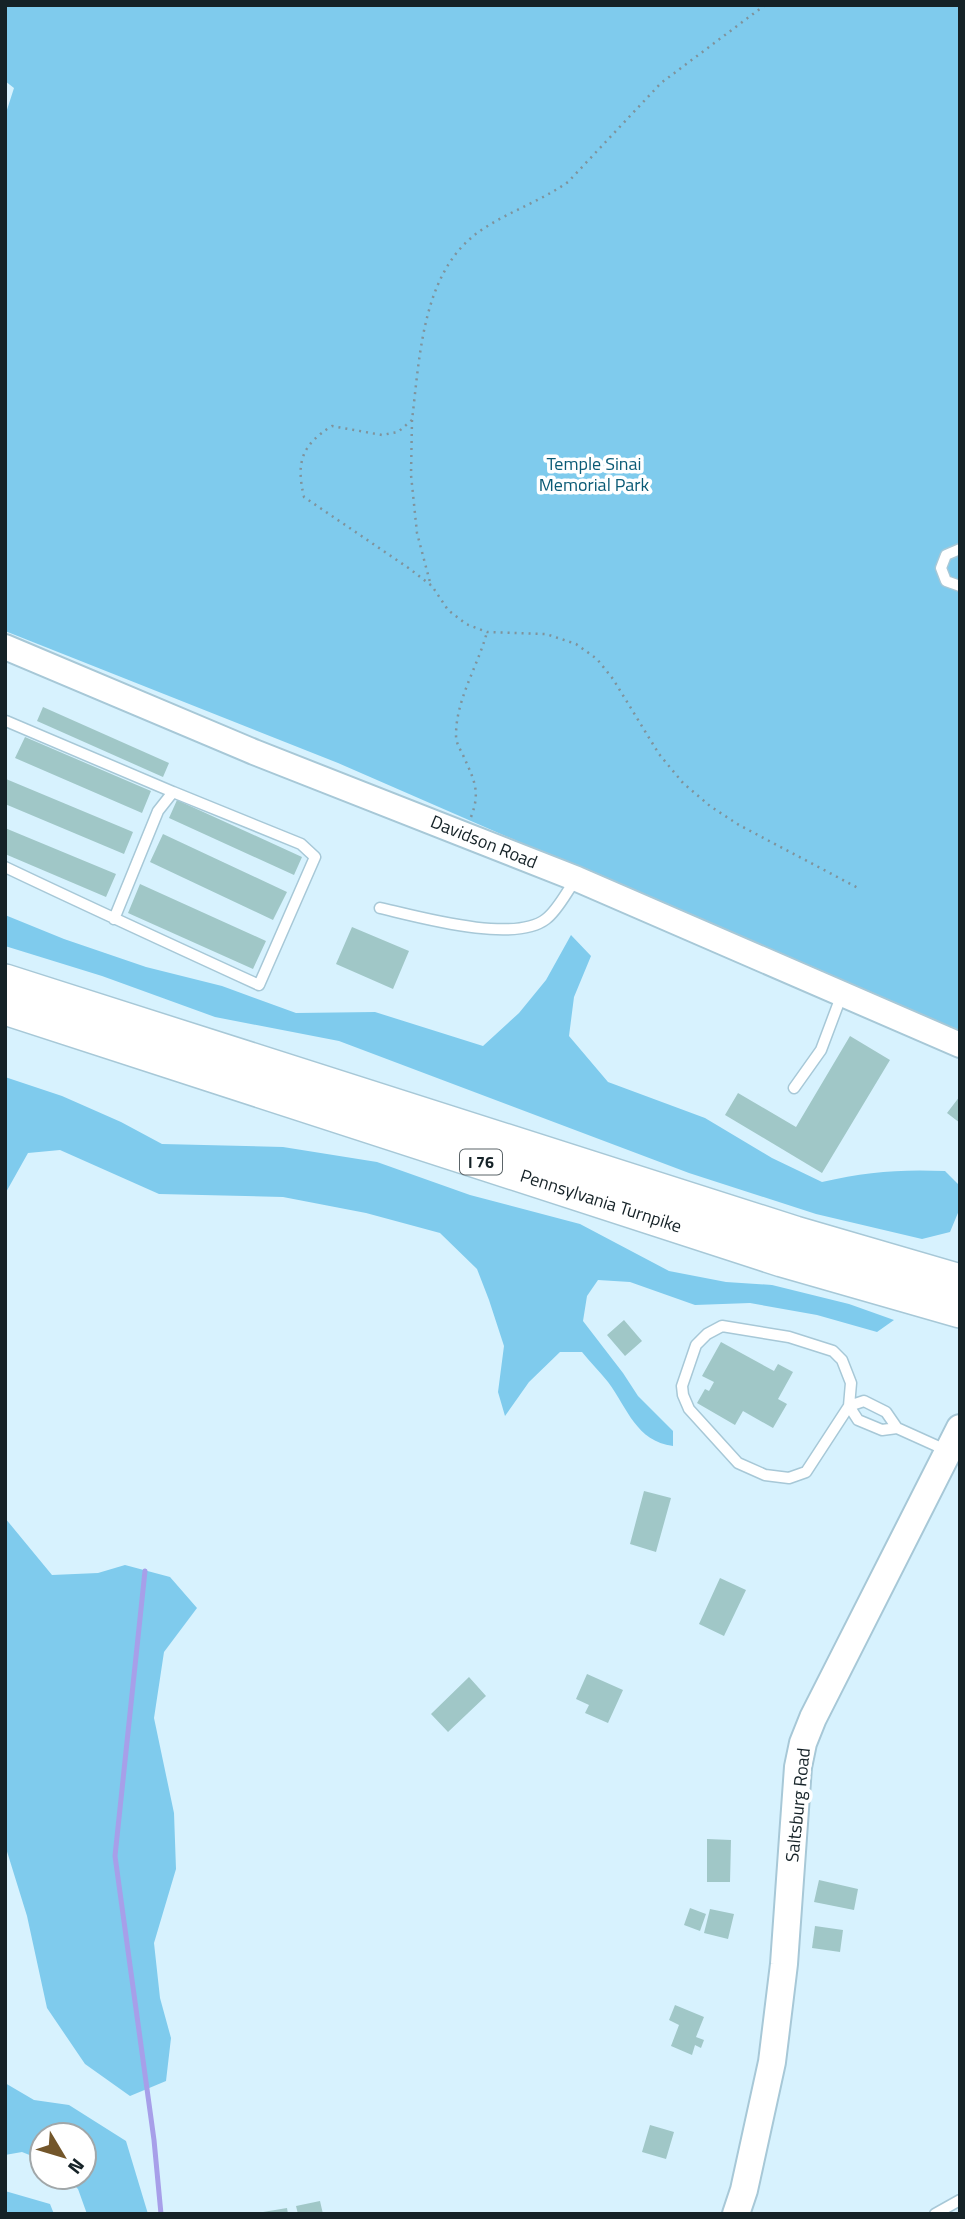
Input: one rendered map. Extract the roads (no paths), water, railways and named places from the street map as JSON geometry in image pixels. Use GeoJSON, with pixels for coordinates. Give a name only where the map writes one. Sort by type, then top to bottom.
{"type":"FeatureCollection","features":[{"type":"Feature","properties":{"kind":"highway","name":"Pennsylvania Turnpike"},"geometry":{"type":"LineString","coordinates":[[5,982],[629,1182],[960,1282]]}},
{"type":"Feature","properties":{"kind":"highway","name":"Pennsylvania Turnpike"},"geometry":{"type":"LineString","coordinates":[[5,1007],[782,1259],[960,1310]]}},
{"type":"Feature","properties":{"kind":"main road","name":"Saltsburg Road"},"geometry":{"type":"LineString","coordinates":[[736,2214],[744,2190],[772,2062],[784,1964],[798,1767],[803,1743],[813,1718],[954,1439]]}},
{"type":"Feature","properties":{"kind":"street","name":"Davidson Road"},"geometry":{"type":"LineString","coordinates":[[5,648],[254,752],[577,879],[960,1045]]}},
{"type":"Feature","properties":{"kind":"lane"},"geometry":{"type":"LineString","coordinates":[[960,549],[946,555],[941,568],[946,581],[960,586]]}},
{"type":"Feature","properties":{"kind":"lane"},"geometry":{"type":"LineString","coordinates":[[5,715],[6,722],[300,844],[315,856],[259,985],[5,867]]}},
{"type":"Feature","properties":{"kind":"lane"},"geometry":{"type":"LineString","coordinates":[[114,919],[158,811],[173,792]]}},
{"type":"Feature","properties":{"kind":"lane"},"geometry":{"type":"LineString","coordinates":[[380,908],[472,928],[531,928],[548,918],[577,879]]}},
{"type":"Feature","properties":{"kind":"lane"},"geometry":{"type":"LineString","coordinates":[[794,1088],[821,1050],[842,994]]}},
{"type":"Feature","properties":{"kind":"lane"},"geometry":{"type":"LineString","coordinates":[[897,1428],[886,1412],[864,1401],[849,1406],[806,1472],[789,1478],[765,1475],[738,1463],[689,1409],[682,1386],[696,1345],[707,1334],[722,1326],[789,1337],[833,1351],[842,1360],[851,1383],[849,1406],[858,1420],[882,1430],[897,1428],[954,1439]]}},
{"type":"Feature","properties":{"kind":"lane"},"geometry":{"type":"LineString","coordinates":[[935,2214],[960,2200]]}},
{"type":"Feature","properties":{"kind":"waterway"},"geometry":{"type":"LineString","coordinates":[[145,1571],[115,1856],[154,2140],[161,2214]]}},
{"type":"Feature","properties":{"kind":"park label","name":"Temple Sinai Memorial Park"},"geometry":{"type":"Point","coordinates":[594,474]}}]}
